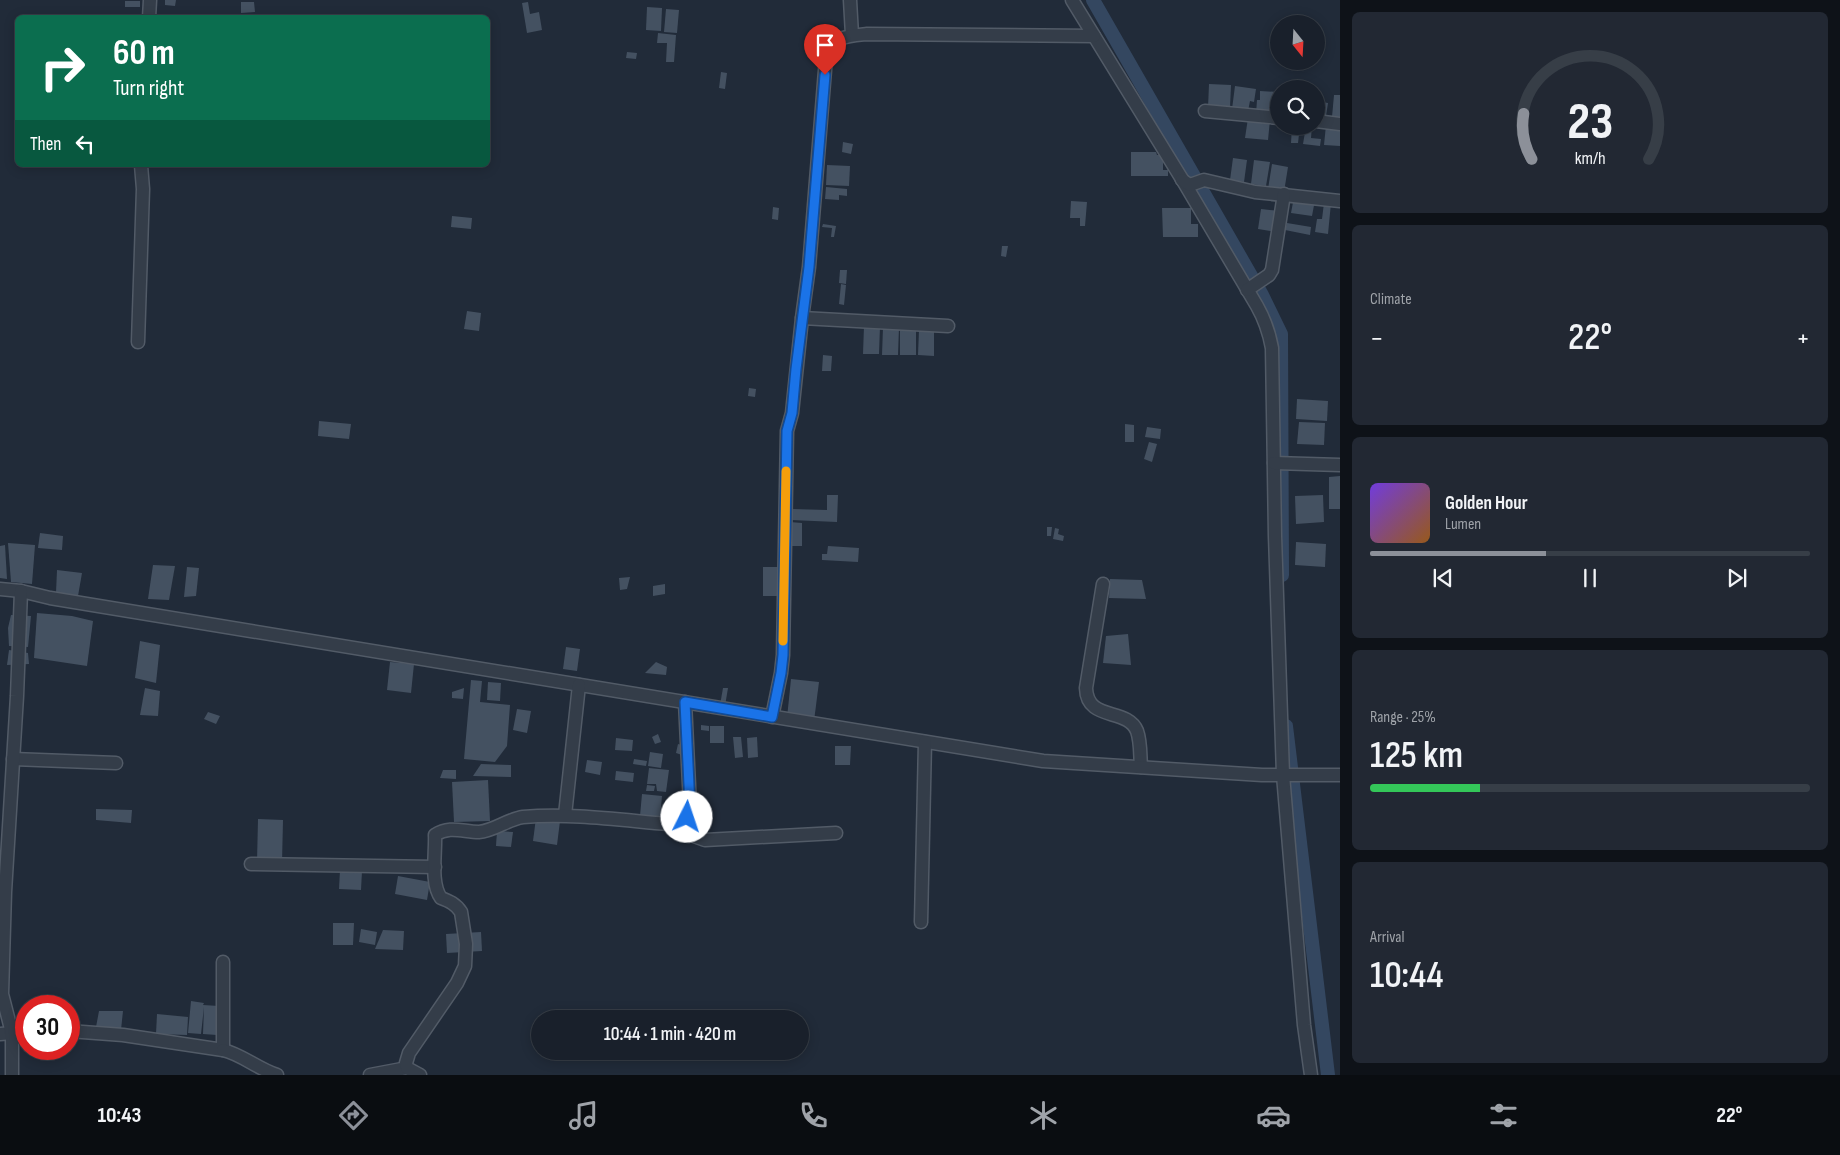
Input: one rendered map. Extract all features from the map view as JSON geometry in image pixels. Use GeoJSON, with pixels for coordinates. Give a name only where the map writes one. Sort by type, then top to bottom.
{"type":"FeatureCollection","features":[{"type":"Feature","properties":{"kind":"street"},"geometry":{"type":"LineString","coordinates":[[149,15],[150,0]]}},
{"type":"Feature","properties":{"kind":"street"},"geometry":{"type":"LineString","coordinates":[[850,0],[852,35]]}},
{"type":"Feature","properties":{"kind":"street"},"geometry":{"type":"LineString","coordinates":[[1072,0],[1253,287],[1266,323],[1272,348],[1280,462],[1289,775],[1303,1015],[1311,1075]]}},
{"type":"Feature","properties":{"kind":"street"},"geometry":{"type":"LineString","coordinates":[[772,717],[783,655],[787,431],[792,413],[809,267],[826,58],[829,47],[834,42],[852,35],[1094,36]]}},
{"type":"Feature","properties":{"kind":"street"},"geometry":{"type":"LineString","coordinates":[[1205,111],[1270,117]]}},
{"type":"Feature","properties":{"kind":"street"},"geometry":{"type":"LineString","coordinates":[[1325,122],[1340,124]]}},
{"type":"Feature","properties":{"kind":"street"},"geometry":{"type":"LineString","coordinates":[[138,342],[143,190],[140,167]]}},
{"type":"Feature","properties":{"kind":"street"},"geometry":{"type":"LineString","coordinates":[[1186,182],[1204,180],[1255,192],[1340,200]]}},
{"type":"Feature","properties":{"kind":"street"},"geometry":{"type":"LineString","coordinates":[[1253,287],[1269,275],[1273,266],[1284,194]]}},
{"type":"Feature","properties":{"kind":"street"},"geometry":{"type":"LineString","coordinates":[[802,318],[948,326]]}},
{"type":"Feature","properties":{"kind":"street"},"geometry":{"type":"LineString","coordinates":[[1280,462],[1340,465]]}},
{"type":"Feature","properties":{"kind":"street"},"geometry":{"type":"LineString","coordinates":[[1103,584],[1086,688],[1087,698],[1092,706],[1119,717],[1131,724],[1136,730],[1141,767]]}},
{"type":"Feature","properties":{"kind":"street"},"geometry":{"type":"LineString","coordinates":[[0,589],[22,591],[50,598],[1043,761],[1289,775],[1340,775]]}},
{"type":"Feature","properties":{"kind":"street"},"geometry":{"type":"LineString","coordinates":[[12,1075],[2,994],[4,849],[13,759],[22,591]]}},
{"type":"Feature","properties":{"kind":"street"},"geometry":{"type":"LineString","coordinates":[[565,815],[579,685]]}},
{"type":"Feature","properties":{"kind":"street"},"geometry":{"type":"LineString","coordinates":[[407,1068],[406,1062],[409,1052],[457,983],[465,966],[466,944],[460,912],[458,907],[451,902],[440,898],[436,889],[435,835],[442,830],[456,829],[481,832],[520,817],[565,815],[668,824],[681,822],[687,817],[690,806],[685,702]]}},
{"type":"Feature","properties":{"kind":"street"},"geometry":{"type":"LineString","coordinates":[[921,922],[925,742]]}},
{"type":"Feature","properties":{"kind":"street"},"geometry":{"type":"LineString","coordinates":[[13,759],[116,763]]}},
{"type":"Feature","properties":{"kind":"street"},"geometry":{"type":"LineString","coordinates":[[681,822],[691,835],[706,840],[836,833]]}},
{"type":"Feature","properties":{"kind":"street"},"geometry":{"type":"LineString","coordinates":[[251,864],[435,867]]}},
{"type":"Feature","properties":{"kind":"street"},"geometry":{"type":"LineString","coordinates":[[223,962],[223,1050]]}},
{"type":"Feature","properties":{"kind":"street"},"geometry":{"type":"LineString","coordinates":[[80,1032],[194,1044],[223,1050],[231,1052],[263,1070],[277,1075]]}},
{"type":"Feature","properties":{"kind":"street"},"geometry":{"type":"LineString","coordinates":[[370,1075],[407,1068],[420,1075]]}},
{"type":"Feature","properties":{"kind":"building"},"geometry":{"type":"Polygon","coordinates":[[[165,0],[176,0],[175,6],[165,5],[165,0]]]}},
{"type":"Feature","properties":{"kind":"building"},"geometry":{"type":"Polygon","coordinates":[[[125,1],[140,1],[140,7],[125,7],[125,1]]]}},
{"type":"Feature","properties":{"kind":"building"},"geometry":{"type":"Polygon","coordinates":[[[241,2],[254,2],[255,12],[241,13],[241,2]]]}},
{"type":"Feature","properties":{"kind":"building"},"geometry":{"type":"Polygon","coordinates":[[[528,2],[530,14],[539,12],[542,30],[527,33],[522,3],[528,2]]]}},
{"type":"Feature","properties":{"kind":"building"},"geometry":{"type":"Polygon","coordinates":[[[647,7],[662,8],[661,31],[646,30],[647,7]]]}},
{"type":"Feature","properties":{"kind":"building"},"geometry":{"type":"Polygon","coordinates":[[[666,9],[679,10],[677,33],[664,32],[666,9]]]}},
{"type":"Feature","properties":{"kind":"building"},"geometry":{"type":"Polygon","coordinates":[[[658,33],[676,35],[674,62],[666,62],[667,43],[657,43],[658,33]]]}},
{"type":"Feature","properties":{"kind":"building"},"geometry":{"type":"Polygon","coordinates":[[[627,52],[637,53],[636,59],[626,58],[627,52]]]}},
{"type":"Feature","properties":{"kind":"building"},"geometry":{"type":"Polygon","coordinates":[[[721,72],[727,73],[725,89],[719,88],[721,72]]]}},
{"type":"Feature","properties":{"kind":"building"},"geometry":{"type":"Polygon","coordinates":[[[1209,84],[1231,85],[1230,108],[1208,108],[1209,84]]]}},
{"type":"Feature","properties":{"kind":"building"},"geometry":{"type":"Polygon","coordinates":[[[1235,86],[1256,89],[1254,102],[1250,101],[1248,111],[1232,109],[1235,86]]]}},
{"type":"Feature","properties":{"kind":"building"},"geometry":{"type":"Polygon","coordinates":[[[1260,91],[1270,92],[1270,115],[1256,114],[1257,100],[1260,100],[1260,91]]]}},
{"type":"Feature","properties":{"kind":"building"},"geometry":{"type":"Polygon","coordinates":[[[1334,95],[1340,95],[1340,118],[1332,117],[1334,95]]]}},
{"type":"Feature","properties":{"kind":"building"},"geometry":{"type":"Polygon","coordinates":[[[1325,102],[1328,103],[1325,116],[1325,102]]]}},
{"type":"Feature","properties":{"kind":"building"},"geometry":{"type":"Polygon","coordinates":[[[1248,118],[1270,120],[1268,140],[1245,138],[1248,118]]]}},
{"type":"Feature","properties":{"kind":"building"},"geometry":{"type":"Polygon","coordinates":[[[1326,125],[1340,127],[1340,146],[1324,145],[1326,125]]]}},
{"type":"Feature","properties":{"kind":"building"},"geometry":{"type":"Polygon","coordinates":[[[1291,135],[1299,135],[1298,143],[1291,143],[1291,135]]]}},
{"type":"Feature","properties":{"kind":"building"},"geometry":{"type":"Polygon","coordinates":[[[1304,135],[1311,135],[1311,138],[1321,139],[1320,146],[1303,144],[1304,135]]]}},
{"type":"Feature","properties":{"kind":"building"},"geometry":{"type":"Polygon","coordinates":[[[843,142],[853,144],[851,154],[842,152],[843,142]]]}},
{"type":"Feature","properties":{"kind":"building"},"geometry":{"type":"Polygon","coordinates":[[[1131,152],[1156,152],[1157,155],[1163,155],[1163,170],[1168,170],[1168,176],[1131,176],[1131,152]]]}},
{"type":"Feature","properties":{"kind":"building"},"geometry":{"type":"Polygon","coordinates":[[[1233,158],[1247,160],[1244,182],[1230,180],[1233,158]]]}},
{"type":"Feature","properties":{"kind":"building"},"geometry":{"type":"Polygon","coordinates":[[[1254,160],[1270,162],[1266,186],[1251,184],[1254,160]]]}},
{"type":"Feature","properties":{"kind":"building"},"geometry":{"type":"Polygon","coordinates":[[[1272,164],[1288,167],[1284,192],[1268,189],[1272,164]]]}},
{"type":"Feature","properties":{"kind":"building"},"geometry":{"type":"Polygon","coordinates":[[[827,165],[850,166],[849,186],[826,185],[827,165]]]}},
{"type":"Feature","properties":{"kind":"building"},"geometry":{"type":"Polygon","coordinates":[[[826,187],[847,189],[847,196],[839,195],[839,200],[825,199],[826,187]]]}},
{"type":"Feature","properties":{"kind":"building"},"geometry":{"type":"Polygon","coordinates":[[[1294,197],[1315,200],[1312,216],[1291,213],[1294,197]]]}},
{"type":"Feature","properties":{"kind":"building"},"geometry":{"type":"Polygon","coordinates":[[[1071,201],[1087,202],[1085,226],[1080,226],[1080,218],[1070,218],[1071,201]]]}},
{"type":"Feature","properties":{"kind":"building"},"geometry":{"type":"Polygon","coordinates":[[[1324,203],[1331,203],[1328,234],[1315,232],[1317,219],[1322,219],[1324,203]]]}},
{"type":"Feature","properties":{"kind":"building"},"geometry":{"type":"Polygon","coordinates":[[[773,207],[779,208],[778,220],[772,219],[773,207]]]}},
{"type":"Feature","properties":{"kind":"building"},"geometry":{"type":"Polygon","coordinates":[[[1162,208],[1191,208],[1191,224],[1198,224],[1198,237],[1163,237],[1162,208]]]}},
{"type":"Feature","properties":{"kind":"building"},"geometry":{"type":"Polygon","coordinates":[[[1261,209],[1280,211],[1277,232],[1258,229],[1261,209]]]}},
{"type":"Feature","properties":{"kind":"building"},"geometry":{"type":"Polygon","coordinates":[[[452,216],[472,218],[471,229],[451,227],[452,216]]]}},
{"type":"Feature","properties":{"kind":"building"},"geometry":{"type":"Polygon","coordinates":[[[1287,223],[1311,227],[1310,235],[1285,230],[1287,223]]]}},
{"type":"Feature","properties":{"kind":"building"},"geometry":{"type":"Polygon","coordinates":[[[823,224],[836,226],[834,237],[831,237],[832,228],[822,227],[823,224]]]}},
{"type":"Feature","properties":{"kind":"building"},"geometry":{"type":"Polygon","coordinates":[[[1002,246],[1008,246],[1006,257],[1001,256],[1002,246]]]}},
{"type":"Feature","properties":{"kind":"building"},"geometry":{"type":"Polygon","coordinates":[[[840,270],[847,270],[846,284],[839,283],[840,270]]]}},
{"type":"Feature","properties":{"kind":"building"},"geometry":{"type":"Polygon","coordinates":[[[841,284],[846,285],[844,305],[839,304],[841,284]]]}},
{"type":"Feature","properties":{"kind":"building"},"geometry":{"type":"Polygon","coordinates":[[[467,311],[481,313],[479,331],[464,329],[467,311]]]}},
{"type":"Feature","properties":{"kind":"building"},"geometry":{"type":"Polygon","coordinates":[[[864,326],[880,326],[879,354],[863,354],[864,326]]]}},
{"type":"Feature","properties":{"kind":"building"},"geometry":{"type":"Polygon","coordinates":[[[883,327],[899,327],[898,355],[882,355],[883,327]]]}},
{"type":"Feature","properties":{"kind":"building"},"geometry":{"type":"Polygon","coordinates":[[[900,327],[916,327],[916,355],[900,355],[900,327]]]}},
{"type":"Feature","properties":{"kind":"building"},"geometry":{"type":"Polygon","coordinates":[[[919,330],[934,330],[934,356],[918,355],[919,330]]]}},
{"type":"Feature","properties":{"kind":"building"},"geometry":{"type":"Polygon","coordinates":[[[823,355],[832,356],[831,371],[822,371],[823,355]]]}},
{"type":"Feature","properties":{"kind":"building"},"geometry":{"type":"Polygon","coordinates":[[[749,388],[756,389],[755,397],[748,396],[749,388]]]}},
{"type":"Feature","properties":{"kind":"building"},"geometry":{"type":"Polygon","coordinates":[[[1297,399],[1328,401],[1327,421],[1296,419],[1297,399]]]}},
{"type":"Feature","properties":{"kind":"building"},"geometry":{"type":"Polygon","coordinates":[[[319,421],[351,424],[349,439],[318,436],[319,421]]]}},
{"type":"Feature","properties":{"kind":"building"},"geometry":{"type":"Polygon","coordinates":[[[1299,422],[1325,423],[1324,445],[1297,444],[1299,422]]]}},
{"type":"Feature","properties":{"kind":"building"},"geometry":{"type":"Polygon","coordinates":[[[1125,424],[1134,425],[1134,442],[1125,442],[1125,424]]]}},
{"type":"Feature","properties":{"kind":"building"},"geometry":{"type":"Polygon","coordinates":[[[1147,427],[1161,429],[1160,439],[1145,437],[1147,427]]]}},
{"type":"Feature","properties":{"kind":"building"},"geometry":{"type":"Polygon","coordinates":[[[1149,442],[1157,444],[1152,462],[1144,459],[1149,442]]]}},
{"type":"Feature","properties":{"kind":"building"},"geometry":{"type":"Polygon","coordinates":[[[1340,476],[1340,509],[1329,509],[1329,477],[1340,476]]]}},
{"type":"Feature","properties":{"kind":"building"},"geometry":{"type":"Polygon","coordinates":[[[827,495],[838,495],[837,522],[791,520],[792,509],[827,510],[827,495]]]}},
{"type":"Feature","properties":{"kind":"building"},"geometry":{"type":"Polygon","coordinates":[[[1323,495],[1324,522],[1296,524],[1295,496],[1323,495]]]}},
{"type":"Feature","properties":{"kind":"building"},"geometry":{"type":"Polygon","coordinates":[[[790,522],[802,523],[802,546],[790,546],[790,522]]]}},
{"type":"Feature","properties":{"kind":"building"},"geometry":{"type":"Polygon","coordinates":[[[1047,527],[1052,527],[1051,536],[1047,536],[1047,527]]]}},
{"type":"Feature","properties":{"kind":"building"},"geometry":{"type":"Polygon","coordinates":[[[1055,528],[1059,529],[1058,534],[1064,536],[1063,541],[1053,539],[1055,528]]]}},
{"type":"Feature","properties":{"kind":"building"},"geometry":{"type":"Polygon","coordinates":[[[40,533],[63,536],[62,550],[38,548],[40,533]]]}},
{"type":"Feature","properties":{"kind":"building"},"geometry":{"type":"Polygon","coordinates":[[[1296,542],[1326,544],[1325,567],[1295,565],[1296,542]]]}},
{"type":"Feature","properties":{"kind":"building"},"geometry":{"type":"Polygon","coordinates":[[[8,543],[35,545],[32,584],[11,582],[8,543]]]}},
{"type":"Feature","properties":{"kind":"building"},"geometry":{"type":"Polygon","coordinates":[[[5,545],[7,579],[0,578],[0,546],[5,545]]]}},
{"type":"Feature","properties":{"kind":"building"},"geometry":{"type":"Polygon","coordinates":[[[828,546],[859,548],[858,562],[822,560],[822,554],[827,554],[828,546]]]}},
{"type":"Feature","properties":{"kind":"building"},"geometry":{"type":"Polygon","coordinates":[[[153,565],[175,566],[169,600],[148,599],[153,565]]]}},
{"type":"Feature","properties":{"kind":"building"},"geometry":{"type":"Polygon","coordinates":[[[187,567],[199,568],[196,596],[184,597],[187,567]]]}},
{"type":"Feature","properties":{"kind":"building"},"geometry":{"type":"Polygon","coordinates":[[[763,567],[781,567],[781,596],[763,596],[763,567]]]}},
{"type":"Feature","properties":{"kind":"building"},"geometry":{"type":"Polygon","coordinates":[[[57,570],[82,573],[78,596],[56,593],[57,570]]]}},
{"type":"Feature","properties":{"kind":"building"},"geometry":{"type":"Polygon","coordinates":[[[630,577],[627,589],[620,590],[619,578],[630,577]]]}},
{"type":"Feature","properties":{"kind":"building"},"geometry":{"type":"Polygon","coordinates":[[[1110,579],[1142,580],[1146,599],[1109,598],[1110,579]]]}},
{"type":"Feature","properties":{"kind":"building"},"geometry":{"type":"Polygon","coordinates":[[[665,584],[665,594],[653,596],[653,586],[665,584]]]}},
{"type":"Feature","properties":{"kind":"building"},"geometry":{"type":"Polygon","coordinates":[[[37,613],[72,616],[93,621],[87,666],[34,658],[37,613]]]}},
{"type":"Feature","properties":{"kind":"building"},"geometry":{"type":"Polygon","coordinates":[[[11,615],[31,616],[28,647],[9,646],[8,628],[11,615]]]}},
{"type":"Feature","properties":{"kind":"building"},"geometry":{"type":"Polygon","coordinates":[[[1128,634],[1131,665],[1103,663],[1106,636],[1128,634]]]}},
{"type":"Feature","properties":{"kind":"building"},"geometry":{"type":"Polygon","coordinates":[[[140,641],[160,645],[156,683],[135,678],[140,641]]]}},
{"type":"Feature","properties":{"kind":"building"},"geometry":{"type":"Polygon","coordinates":[[[566,647],[580,649],[577,671],[563,669],[566,647]]]}},
{"type":"Feature","properties":{"kind":"building"},"geometry":{"type":"Polygon","coordinates":[[[9,650],[28,653],[29,664],[7,665],[9,650]]]}},
{"type":"Feature","properties":{"kind":"building"},"geometry":{"type":"Polygon","coordinates":[[[390,662],[414,664],[411,693],[387,690],[390,662]]]}},
{"type":"Feature","properties":{"kind":"building"},"geometry":{"type":"Polygon","coordinates":[[[656,662],[667,667],[666,675],[645,673],[656,662]]]}},
{"type":"Feature","properties":{"kind":"building"},"geometry":{"type":"Polygon","coordinates":[[[791,679],[819,682],[814,721],[787,718],[791,679]]]}},
{"type":"Feature","properties":{"kind":"building"},"geometry":{"type":"Polygon","coordinates":[[[471,680],[482,681],[480,702],[510,705],[507,746],[495,762],[464,759],[471,680]]]}},
{"type":"Feature","properties":{"kind":"building"},"geometry":{"type":"Polygon","coordinates":[[[488,682],[501,683],[500,701],[487,700],[488,682]]]}},
{"type":"Feature","properties":{"kind":"building"},"geometry":{"type":"Polygon","coordinates":[[[145,688],[160,691],[158,716],[140,715],[145,688]]]}},
{"type":"Feature","properties":{"kind":"building"},"geometry":{"type":"Polygon","coordinates":[[[464,688],[463,699],[452,698],[452,692],[464,688]]]}},
{"type":"Feature","properties":{"kind":"building"},"geometry":{"type":"Polygon","coordinates":[[[723,688],[728,688],[725,706],[720,705],[723,688]]]}},
{"type":"Feature","properties":{"kind":"building"},"geometry":{"type":"Polygon","coordinates":[[[517,709],[531,711],[527,733],[513,730],[517,709]]]}},
{"type":"Feature","properties":{"kind":"building"},"geometry":{"type":"Polygon","coordinates":[[[208,712],[220,716],[216,724],[204,719],[208,712]]]}},
{"type":"Feature","properties":{"kind":"building"},"geometry":{"type":"Polygon","coordinates":[[[701,725],[709,726],[709,731],[701,730],[701,725]]]}},
{"type":"Feature","properties":{"kind":"building"},"geometry":{"type":"Polygon","coordinates":[[[710,726],[724,726],[724,743],[710,743],[710,726]]]}},
{"type":"Feature","properties":{"kind":"building"},"geometry":{"type":"Polygon","coordinates":[[[658,734],[661,742],[655,744],[652,737],[658,734]]]}},
{"type":"Feature","properties":{"kind":"building"},"geometry":{"type":"Polygon","coordinates":[[[733,737],[741,737],[743,757],[735,758],[733,737]]]}},
{"type":"Feature","properties":{"kind":"building"},"geometry":{"type":"Polygon","coordinates":[[[757,737],[758,757],[748,758],[747,738],[757,737]]]}},
{"type":"Feature","properties":{"kind":"building"},"geometry":{"type":"Polygon","coordinates":[[[616,738],[633,740],[632,751],[615,750],[616,738]]]}},
{"type":"Feature","properties":{"kind":"building"},"geometry":{"type":"Polygon","coordinates":[[[678,744],[685,746],[682,755],[676,753],[678,744]]]}},
{"type":"Feature","properties":{"kind":"building"},"geometry":{"type":"Polygon","coordinates":[[[835,746],[851,746],[850,765],[835,765],[835,746]]]}},
{"type":"Feature","properties":{"kind":"building"},"geometry":{"type":"Polygon","coordinates":[[[650,752],[663,754],[661,768],[648,766],[650,752]]]}},
{"type":"Feature","properties":{"kind":"building"},"geometry":{"type":"Polygon","coordinates":[[[634,759],[647,761],[646,766],[633,764],[634,759]]]}},
{"type":"Feature","properties":{"kind":"building"},"geometry":{"type":"Polygon","coordinates":[[[587,760],[602,762],[600,775],[585,772],[587,760]]]}},
{"type":"Feature","properties":{"kind":"building"},"geometry":{"type":"Polygon","coordinates":[[[481,764],[511,765],[511,777],[473,776],[481,764]]]}},
{"type":"Feature","properties":{"kind":"building"},"geometry":{"type":"Polygon","coordinates":[[[649,768],[669,770],[666,792],[657,791],[656,784],[647,784],[649,768]]]}},
{"type":"Feature","properties":{"kind":"building"},"geometry":{"type":"Polygon","coordinates":[[[443,770],[456,770],[456,779],[440,778],[443,770]]]}},
{"type":"Feature","properties":{"kind":"building"},"geometry":{"type":"Polygon","coordinates":[[[616,771],[634,773],[633,782],[615,780],[616,771]]]}},
{"type":"Feature","properties":{"kind":"building"},"geometry":{"type":"Polygon","coordinates":[[[488,780],[490,821],[454,822],[452,782],[488,780]]]}},
{"type":"Feature","properties":{"kind":"building"},"geometry":{"type":"Polygon","coordinates":[[[647,785],[655,786],[654,791],[646,791],[647,785]]]}},
{"type":"Feature","properties":{"kind":"building"},"geometry":{"type":"Polygon","coordinates":[[[642,794],[662,796],[660,818],[640,816],[642,794]]]}},
{"type":"Feature","properties":{"kind":"building"},"geometry":{"type":"Polygon","coordinates":[[[96,809],[132,810],[131,823],[96,820],[96,809]]]}},
{"type":"Feature","properties":{"kind":"building"},"geometry":{"type":"Polygon","coordinates":[[[536,818],[560,821],[557,845],[533,841],[536,818]]]}},
{"type":"Feature","properties":{"kind":"building"},"geometry":{"type":"Polygon","coordinates":[[[258,819],[283,820],[282,863],[257,862],[258,819]]]}},
{"type":"Feature","properties":{"kind":"building"},"geometry":{"type":"Polygon","coordinates":[[[497,831],[513,832],[511,847],[496,846],[497,831]]]}},
{"type":"Feature","properties":{"kind":"building"},"geometry":{"type":"Polygon","coordinates":[[[340,870],[362,871],[361,890],[339,889],[340,870]]]}},
{"type":"Feature","properties":{"kind":"building"},"geometry":{"type":"Polygon","coordinates":[[[398,876],[430,882],[427,900],[395,894],[398,876]]]}},
{"type":"Feature","properties":{"kind":"building"},"geometry":{"type":"Polygon","coordinates":[[[333,923],[354,923],[353,945],[333,945],[333,923]]]}},
{"type":"Feature","properties":{"kind":"building"},"geometry":{"type":"Polygon","coordinates":[[[361,929],[377,932],[375,945],[359,942],[361,929]]]}},
{"type":"Feature","properties":{"kind":"building"},"geometry":{"type":"Polygon","coordinates":[[[383,930],[404,931],[403,950],[375,949],[383,930]]]}},
{"type":"Feature","properties":{"kind":"building"},"geometry":{"type":"Polygon","coordinates":[[[481,932],[482,951],[447,953],[446,934],[481,932]]]}},
{"type":"Feature","properties":{"kind":"building"},"geometry":{"type":"Polygon","coordinates":[[[191,1001],[204,1003],[203,1005],[219,1006],[217,1035],[203,1034],[204,1007],[201,1034],[188,1033],[191,1001]]]}},
{"type":"Feature","properties":{"kind":"building"},"geometry":{"type":"Polygon","coordinates":[[[99,1011],[123,1011],[121,1030],[96,1027],[99,1011]]]}},
{"type":"Feature","properties":{"kind":"building"},"geometry":{"type":"Polygon","coordinates":[[[157,1014],[188,1017],[187,1035],[156,1034],[157,1014]]]}},
{"type":"Feature","properties":{"kind":"waterway"},"geometry":{"type":"LineString","coordinates":[[1093,0],[1262,295],[1281,334],[1282,575]]}},
{"type":"Feature","properties":{"kind":"waterway"},"geometry":{"type":"LineString","coordinates":[[1286,726],[1328,1075]]}},
{"type":"Feature","properties":{"kind":"slow traffic"},"geometry":{"type":"LineString","coordinates":[[783,641],[786,471]]}},
{"type":"Feature","properties":{"kind":"route"},"geometry":{"type":"LineString","coordinates":[[687,817],[690,806],[685,702],[772,717],[778,691],[783,655],[787,431],[792,413],[809,267],[825,75]]}}]}
